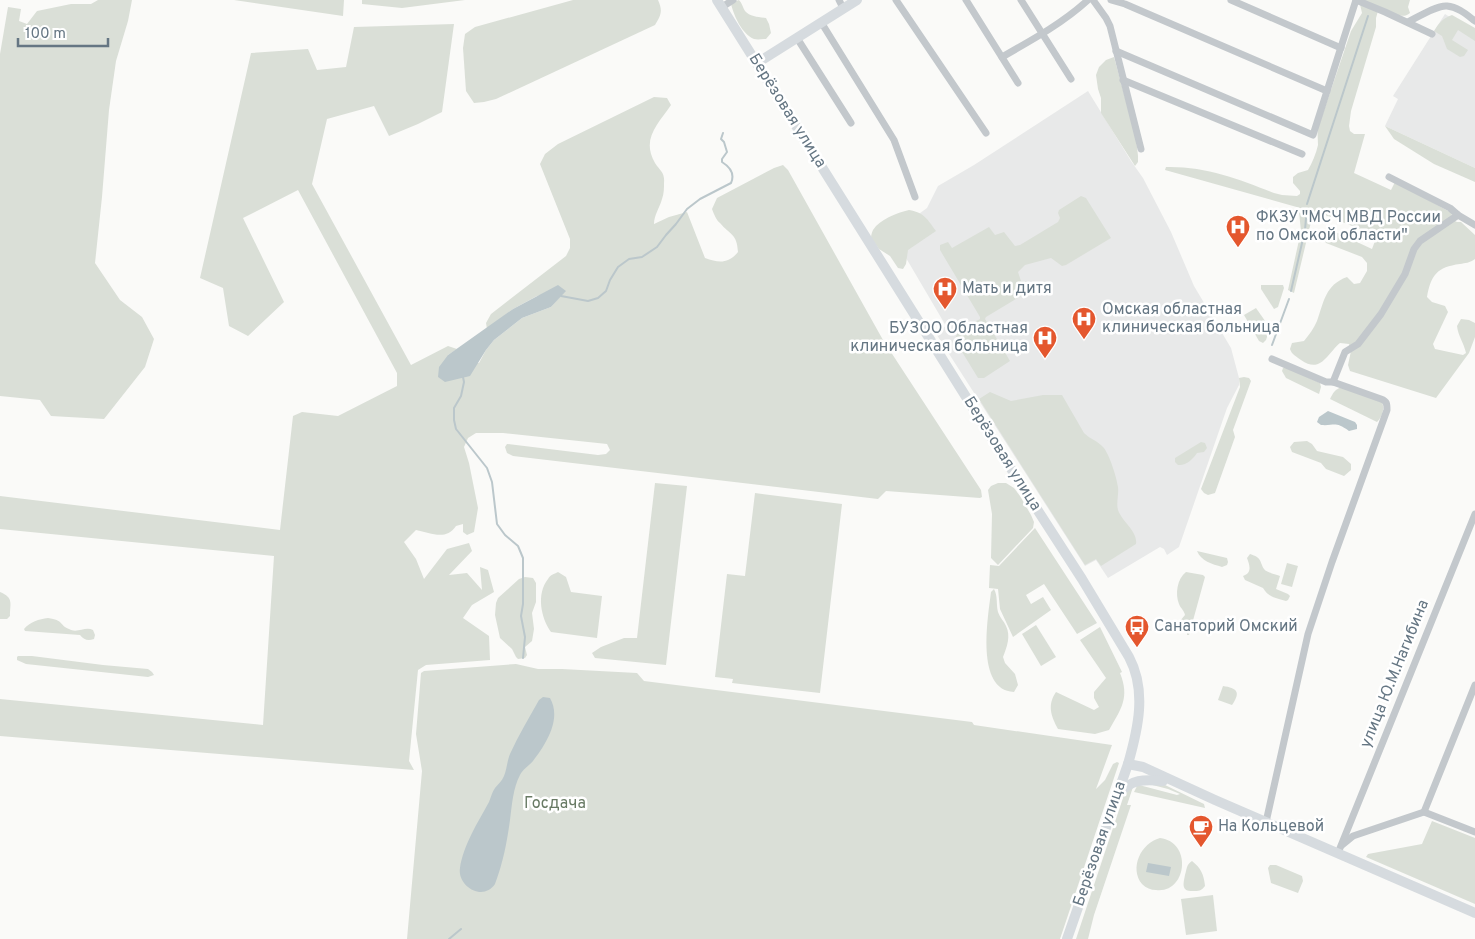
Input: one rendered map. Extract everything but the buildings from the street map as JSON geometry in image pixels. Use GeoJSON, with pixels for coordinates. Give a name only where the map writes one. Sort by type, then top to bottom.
{"type":"FeatureCollection","features":[{"type":"Feature","properties":{"kind":"main road"},"geometry":{"type":"LineString","coordinates":[[757,63],[821,22],[841,4],[857,0]]}},
{"type":"Feature","properties":{"kind":"main road","name":"Берёзовая улица"},"geometry":{"type":"LineString","coordinates":[[720,4],[1082,579],[1133,664],[1139,689],[1137,735],[1067,939]]}},
{"type":"Feature","properties":{"kind":"main road"},"geometry":{"type":"LineString","coordinates":[[1128,764],[1162,781],[1215,800]]}},
{"type":"Feature","properties":{"kind":"main road"},"geometry":{"type":"LineString","coordinates":[[1128,764],[1143,767],[1266,822],[1340,849],[1475,913]]}},
{"type":"Feature","properties":{"kind":"main road"},"geometry":{"type":"LineString","coordinates":[[1117,797],[1126,786],[1138,780],[1162,781]]}},
{"type":"Feature","properties":{"kind":"street"},"geometry":{"type":"LineString","coordinates":[[720,4],[733,0]]}},
{"type":"Feature","properties":{"kind":"street"},"geometry":{"type":"LineString","coordinates":[[896,0],[986,133]]}},
{"type":"Feature","properties":{"kind":"street"},"geometry":{"type":"LineString","coordinates":[[966,0],[1018,83]]}},
{"type":"Feature","properties":{"kind":"street"},"geometry":{"type":"LineString","coordinates":[[1021,0],[1071,79]]}},
{"type":"Feature","properties":{"kind":"street"},"geometry":{"type":"LineString","coordinates":[[1002,57],[1042,34],[1079,9],[1088,0]]}},
{"type":"Feature","properties":{"kind":"street"},"geometry":{"type":"LineString","coordinates":[[1093,0],[1110,26],[1141,149]]}},
{"type":"Feature","properties":{"kind":"street"},"geometry":{"type":"LineString","coordinates":[[1111,0],[1125,4],[1327,91]]}},
{"type":"Feature","properties":{"kind":"street"},"geometry":{"type":"LineString","coordinates":[[1231,0],[1341,48]]}},
{"type":"Feature","properties":{"kind":"street"},"geometry":{"type":"LineString","coordinates":[[1116,51],[1313,135],[1356,0],[1432,34]]}},
{"type":"Feature","properties":{"kind":"street"},"geometry":{"type":"LineString","coordinates":[[1408,22],[1432,10],[1446,6],[1457,9],[1475,21]]}},
{"type":"Feature","properties":{"kind":"street"},"geometry":{"type":"LineString","coordinates":[[821,22],[894,140],[915,197]]}},
{"type":"Feature","properties":{"kind":"street"},"geometry":{"type":"LineString","coordinates":[[797,38],[851,123]]}},
{"type":"Feature","properties":{"kind":"street"},"geometry":{"type":"LineString","coordinates":[[1123,80],[1302,154]]}},
{"type":"Feature","properties":{"kind":"street"},"geometry":{"type":"LineString","coordinates":[[1389,177],[1450,208],[1475,225]]}},
{"type":"Feature","properties":{"kind":"street"},"geometry":{"type":"LineString","coordinates":[[1333,382],[1345,352],[1358,344],[1381,314],[1405,274],[1414,249],[1420,241],[1458,215]]}},
{"type":"Feature","properties":{"kind":"street"},"geometry":{"type":"LineString","coordinates":[[1266,822],[1308,634],[1387,410],[1386,401],[1333,382],[1326,382],[1272,359]]}},
{"type":"Feature","properties":{"kind":"street","name":"улица Ю.М.Нагибина"},"geometry":{"type":"LineString","coordinates":[[1340,849],[1475,514]]}},
{"type":"Feature","properties":{"kind":"street"},"geometry":{"type":"LineString","coordinates":[[1424,812],[1475,685]]}},
{"type":"Feature","properties":{"kind":"street"},"geometry":{"type":"LineString","coordinates":[[1340,849],[1352,836],[1424,812],[1475,832]]}},
{"type":"Feature","properties":{"kind":"shaded area"},"geometry":{"type":"Polygon","coordinates":[[[1445,14],[1475,33],[1475,168],[1385,126],[1398,99],[1393,96],[1445,14]]]}},
{"type":"Feature","properties":{"kind":"shaded area","name":"Омская областная клиническая больница"},"geometry":{"type":"Polygon","coordinates":[[[1088,91],[1143,178],[1171,232],[1194,286],[1231,348],[1239,378],[1239,385],[1227,408],[1179,547],[1167,555],[1164,549],[1160,547],[1108,578],[1096,560],[1085,566],[935,332],[946,326],[889,229],[916,216],[927,208],[938,186],[974,165],[1088,91]]]}},
{"type":"Feature","properties":{"kind":"shaded area"},"geometry":{"type":"Polygon","coordinates":[[[558,285],[566,291],[551,307],[522,318],[494,340],[470,376],[445,382],[438,377],[439,367],[448,355],[513,309],[558,285]]]}},
{"type":"Feature","properties":{"kind":"shaded area"},"geometry":{"type":"Polygon","coordinates":[[[1328,411],[1355,422],[1357,429],[1349,431],[1338,425],[1321,425],[1317,422],[1319,417],[1328,411]]]}},
{"type":"Feature","properties":{"kind":"shaded area"},"geometry":{"type":"Polygon","coordinates":[[[543,697],[550,698],[553,706],[554,714],[551,731],[533,761],[521,773],[516,785],[504,852],[495,884],[484,892],[478,892],[467,886],[460,875],[464,851],[493,791],[503,778],[516,740],[539,700],[543,697]]]}},
{"type":"Feature","properties":{"kind":"shaded area"},"geometry":{"type":"Polygon","coordinates":[[[1148,863],[1171,867],[1169,876],[1146,872],[1148,863]]]}},
{"type":"Feature","properties":{"kind":"green space"},"geometry":{"type":"Polygon","coordinates":[[[98,0],[132,0],[116,61],[109,110],[95,263],[120,300],[142,317],[154,339],[145,367],[104,419],[51,416],[40,400],[0,396],[0,54],[8,7],[21,9],[19,21],[27,24],[37,11],[71,4],[91,4],[98,0]]]}},
{"type":"Feature","properties":{"kind":"green space"},"geometry":{"type":"Polygon","coordinates":[[[234,0],[344,0],[343,16],[234,0]]]}},
{"type":"Feature","properties":{"kind":"green space"},"geometry":{"type":"Polygon","coordinates":[[[362,0],[465,0],[402,8],[362,4],[362,0]]]}},
{"type":"Feature","properties":{"kind":"green space"},"geometry":{"type":"Polygon","coordinates":[[[573,0],[658,0],[661,13],[655,25],[496,99],[474,103],[466,91],[463,48],[465,34],[475,27],[573,0]]]}},
{"type":"Feature","properties":{"kind":"green space"},"geometry":{"type":"Polygon","coordinates":[[[739,0],[747,13],[766,18],[771,33],[766,39],[754,39],[742,29],[731,4],[739,0]]]}},
{"type":"Feature","properties":{"kind":"green space"},"geometry":{"type":"Polygon","coordinates":[[[1359,0],[1410,0],[1408,7],[1410,13],[1400,16],[1383,9],[1378,11],[1376,27],[1351,111],[1350,131],[1354,134],[1365,134],[1354,173],[1391,190],[1395,182],[1452,213],[1451,219],[1461,222],[1475,235],[1475,259],[1446,267],[1436,273],[1427,297],[1432,302],[1445,306],[1448,312],[1433,344],[1435,349],[1463,355],[1466,353],[1457,326],[1461,319],[1475,323],[1475,337],[1469,353],[1436,398],[1350,371],[1348,365],[1351,351],[1349,344],[1340,343],[1323,361],[1314,365],[1301,360],[1290,349],[1292,343],[1304,341],[1311,331],[1330,289],[1340,280],[1347,277],[1354,284],[1360,283],[1367,271],[1367,263],[1362,257],[1326,243],[1322,236],[1323,231],[1329,229],[1372,249],[1375,237],[1372,234],[1325,215],[1165,170],[1166,167],[1180,167],[1208,171],[1235,178],[1282,195],[1297,196],[1300,194],[1300,191],[1293,183],[1293,177],[1298,173],[1308,170],[1315,155],[1318,145],[1318,128],[1351,31],[1362,13],[1359,0]]]}},
{"type":"Feature","properties":{"kind":"green space"},"geometry":{"type":"Polygon","coordinates":[[[1452,15],[1475,28],[1475,41],[1458,30],[1452,40],[1468,50],[1464,56],[1460,57],[1447,49],[1442,36],[1434,31],[1442,21],[1452,15]]]}},
{"type":"Feature","properties":{"kind":"green space"},"geometry":{"type":"Polygon","coordinates":[[[454,24],[442,112],[389,136],[374,106],[327,119],[312,184],[411,365],[448,346],[457,349],[448,355],[479,363],[494,340],[522,318],[551,307],[565,291],[537,296],[513,309],[487,329],[486,323],[491,314],[566,256],[570,248],[570,239],[540,164],[545,154],[558,144],[654,97],[667,98],[671,105],[650,139],[651,154],[664,179],[663,195],[654,224],[687,212],[705,258],[715,261],[731,259],[738,252],[736,241],[714,215],[712,209],[717,198],[783,165],[788,170],[883,340],[981,490],[982,497],[886,491],[878,499],[513,456],[507,453],[505,447],[507,444],[598,455],[606,454],[610,450],[607,444],[503,433],[476,433],[468,438],[464,447],[478,508],[474,532],[467,535],[463,532],[463,524],[456,526],[452,531],[443,535],[416,530],[404,542],[416,559],[424,579],[447,549],[469,543],[472,551],[449,575],[467,573],[482,590],[480,567],[488,570],[494,592],[472,605],[463,618],[489,636],[490,660],[426,665],[418,670],[409,761],[414,770],[0,736],[0,699],[263,725],[274,556],[0,529],[0,496],[280,530],[293,416],[302,412],[338,416],[397,386],[397,373],[298,190],[243,218],[284,302],[248,336],[229,326],[223,288],[200,278],[251,53],[308,49],[317,70],[346,67],[354,27],[454,24]]]}},
{"type":"Feature","properties":{"kind":"green space"},"geometry":{"type":"Polygon","coordinates":[[[1114,57],[1136,138],[1138,162],[1135,166],[1101,113],[1101,98],[1096,75],[1099,67],[1106,60],[1114,57]]]}},
{"type":"Feature","properties":{"kind":"green space"},"geometry":{"type":"Polygon","coordinates":[[[1385,126],[1475,168],[1475,182],[1434,164],[1394,139],[1385,126]]]}},
{"type":"Feature","properties":{"kind":"green space"},"geometry":{"type":"Polygon","coordinates":[[[1081,196],[1086,198],[1111,238],[1066,265],[1062,266],[1051,258],[1025,265],[1018,272],[1021,281],[1028,282],[1031,290],[985,319],[1010,361],[984,378],[978,378],[956,342],[956,338],[960,331],[980,319],[980,317],[940,250],[940,245],[948,242],[952,248],[989,227],[995,235],[1004,232],[1015,246],[1020,245],[1058,222],[1060,218],[1059,210],[1081,196]]]}},
{"type":"Feature","properties":{"kind":"green space"},"geometry":{"type":"Polygon","coordinates":[[[909,210],[922,215],[936,231],[908,250],[906,264],[903,269],[898,268],[890,256],[879,249],[871,237],[876,226],[884,220],[909,210]]]}},
{"type":"Feature","properties":{"kind":"green space"},"geometry":{"type":"Polygon","coordinates":[[[1299,212],[1311,222],[1294,293],[1288,290],[1301,231],[1299,212]]]}},
{"type":"Feature","properties":{"kind":"green space"},"geometry":{"type":"Polygon","coordinates":[[[1261,285],[1283,285],[1284,288],[1278,307],[1274,309],[1261,289],[1261,285]]]}},
{"type":"Feature","properties":{"kind":"green space"},"geometry":{"type":"Polygon","coordinates":[[[1256,308],[1270,328],[1263,343],[1259,341],[1244,315],[1256,308]]]}},
{"type":"Feature","properties":{"kind":"green space"},"geometry":{"type":"Polygon","coordinates":[[[1283,368],[1287,368],[1320,383],[1319,394],[1286,378],[1282,371],[1283,368]]]}},
{"type":"Feature","properties":{"kind":"green space"},"geometry":{"type":"Polygon","coordinates":[[[1239,378],[1249,378],[1251,381],[1233,430],[1235,437],[1215,493],[1208,495],[1201,489],[1240,387],[1239,378]]]}},
{"type":"Feature","properties":{"kind":"green space"},"geometry":{"type":"Polygon","coordinates":[[[1342,387],[1382,402],[1382,413],[1377,422],[1330,399],[1342,387]]]}},
{"type":"Feature","properties":{"kind":"green space"},"geometry":{"type":"Polygon","coordinates":[[[990,392],[1011,401],[1043,395],[1062,395],[1084,433],[1101,445],[1108,455],[1117,483],[1118,510],[1135,535],[1136,544],[1101,566],[1096,559],[1085,565],[979,399],[990,392]]]}},
{"type":"Feature","properties":{"kind":"green space"},"geometry":{"type":"Polygon","coordinates":[[[1307,441],[1317,451],[1343,457],[1351,464],[1351,470],[1344,476],[1326,469],[1321,463],[1292,452],[1290,447],[1294,442],[1307,441]]]}},
{"type":"Feature","properties":{"kind":"green space"},"geometry":{"type":"Polygon","coordinates":[[[1201,442],[1205,443],[1207,448],[1204,452],[1197,453],[1184,464],[1178,465],[1175,462],[1175,458],[1201,442]]]}},
{"type":"Feature","properties":{"kind":"green space"},"geometry":{"type":"Polygon","coordinates":[[[655,483],[687,486],[666,665],[595,658],[592,653],[601,647],[624,638],[637,638],[655,483]]]}},
{"type":"Feature","properties":{"kind":"green space"},"geometry":{"type":"Polygon","coordinates":[[[998,483],[1006,483],[1014,488],[1034,522],[1033,528],[998,565],[991,558],[992,514],[988,490],[991,486],[998,483]]]}},
{"type":"Feature","properties":{"kind":"green space"},"geometry":{"type":"Polygon","coordinates":[[[755,493],[842,504],[820,693],[732,683],[733,679],[715,677],[727,574],[745,576],[755,493]]]}},
{"type":"Feature","properties":{"kind":"green space"},"geometry":{"type":"Polygon","coordinates":[[[1035,528],[1097,623],[1077,634],[1044,584],[1026,595],[1031,604],[1043,597],[1051,610],[1013,637],[1000,609],[998,589],[989,588],[990,565],[999,566],[1035,528]]]}},
{"type":"Feature","properties":{"kind":"green space"},"geometry":{"type":"Polygon","coordinates":[[[1197,551],[1227,558],[1227,565],[1222,567],[1207,562],[1197,551]]]}},
{"type":"Feature","properties":{"kind":"green space"},"geometry":{"type":"Polygon","coordinates":[[[1250,554],[1261,561],[1265,570],[1280,576],[1276,589],[1288,594],[1290,596],[1288,600],[1273,597],[1263,588],[1245,580],[1243,576],[1249,571],[1247,558],[1250,554]]]}},
{"type":"Feature","properties":{"kind":"green space"},"geometry":{"type":"Polygon","coordinates":[[[1287,563],[1298,566],[1292,587],[1281,584],[1287,563]]]}},
{"type":"Feature","properties":{"kind":"green space"},"geometry":{"type":"Polygon","coordinates":[[[558,572],[566,577],[571,592],[602,596],[597,638],[551,632],[542,613],[541,599],[544,585],[552,575],[558,572]]]}},
{"type":"Feature","properties":{"kind":"green space"},"geometry":{"type":"Polygon","coordinates":[[[1186,572],[1205,577],[1189,635],[1187,635],[1187,630],[1183,627],[1173,630],[1169,629],[1169,627],[1180,621],[1185,615],[1179,604],[1177,591],[1179,583],[1186,572]]]}},
{"type":"Feature","properties":{"kind":"green space"},"geometry":{"type":"Polygon","coordinates":[[[525,577],[533,578],[536,583],[536,602],[532,613],[534,629],[532,641],[525,647],[527,655],[525,658],[518,659],[512,649],[500,638],[495,615],[496,603],[498,598],[519,579],[525,577]]]}},
{"type":"Feature","properties":{"kind":"green space"},"geometry":{"type":"Polygon","coordinates":[[[994,589],[998,612],[1008,634],[1008,642],[1003,657],[1005,663],[1015,674],[1018,685],[1014,692],[1002,688],[994,679],[989,666],[987,651],[988,618],[991,592],[994,589]]]}},
{"type":"Feature","properties":{"kind":"green space"},"geometry":{"type":"Polygon","coordinates":[[[0,592],[7,596],[10,601],[10,616],[7,619],[0,619],[0,592]]]}},
{"type":"Feature","properties":{"kind":"green space"},"geometry":{"type":"Polygon","coordinates":[[[48,618],[59,621],[72,630],[93,630],[94,639],[86,640],[80,635],[25,631],[24,629],[32,623],[48,618]]]}},
{"type":"Feature","properties":{"kind":"green space"},"geometry":{"type":"Polygon","coordinates":[[[1036,625],[1056,657],[1041,666],[1022,634],[1036,625]]]}},
{"type":"Feature","properties":{"kind":"green space"},"geometry":{"type":"Polygon","coordinates":[[[1100,627],[1122,672],[1120,673],[1124,690],[1123,703],[1109,730],[1095,734],[1058,729],[1053,720],[1051,710],[1053,697],[1056,692],[1094,710],[1099,707],[1094,698],[1094,692],[1106,678],[1080,640],[1100,627]]]}},
{"type":"Feature","properties":{"kind":"green space"},"geometry":{"type":"Polygon","coordinates":[[[18,656],[148,669],[154,675],[148,677],[26,664],[17,660],[18,656]]]}},
{"type":"Feature","properties":{"kind":"green space","name":"Госдача"},"geometry":{"type":"Polygon","coordinates":[[[516,664],[538,669],[637,673],[644,681],[972,722],[974,725],[1112,745],[1096,789],[1105,780],[1113,764],[1119,763],[1060,939],[407,939],[422,771],[416,734],[421,673],[424,671],[516,664]]]}},
{"type":"Feature","properties":{"kind":"green space"},"geometry":{"type":"Polygon","coordinates":[[[1223,686],[1236,691],[1237,694],[1232,705],[1218,700],[1223,686]]]}},
{"type":"Feature","properties":{"kind":"green space"},"geometry":{"type":"Polygon","coordinates":[[[1141,782],[1165,785],[1204,804],[1205,808],[1134,792],[1139,785],[1177,795],[1180,794],[1141,782]]]}},
{"type":"Feature","properties":{"kind":"green space"},"geometry":{"type":"Polygon","coordinates":[[[1134,784],[1127,805],[1131,805],[1094,915],[1088,939],[1076,939],[1125,792],[1134,784]]]}},
{"type":"Feature","properties":{"kind":"green space"},"geometry":{"type":"Polygon","coordinates":[[[1432,821],[1475,838],[1475,904],[1366,857],[1368,854],[1422,844],[1432,821]]]}},
{"type":"Feature","properties":{"kind":"green space"},"geometry":{"type":"Polygon","coordinates":[[[1160,838],[1171,842],[1178,848],[1182,867],[1180,876],[1174,884],[1166,889],[1154,890],[1147,888],[1138,878],[1137,864],[1147,845],[1160,838]]]}},
{"type":"Feature","properties":{"kind":"green space"},"geometry":{"type":"Polygon","coordinates":[[[1192,861],[1200,869],[1204,878],[1205,886],[1198,891],[1190,891],[1184,887],[1187,867],[1192,861]]]}},
{"type":"Feature","properties":{"kind":"green space"},"geometry":{"type":"Polygon","coordinates":[[[1270,865],[1276,865],[1302,876],[1303,881],[1298,893],[1271,883],[1268,868],[1270,865]]]}},
{"type":"Feature","properties":{"kind":"green space"},"geometry":{"type":"Polygon","coordinates":[[[1213,895],[1217,931],[1186,935],[1181,899],[1213,895]]]}},
{"type":"Feature","properties":{"kind":"waterway"},"geometry":{"type":"LineString","coordinates":[[1307,204],[1368,16]]}},
{"type":"Feature","properties":{"kind":"waterway"},"geometry":{"type":"LineString","coordinates":[[561,296],[588,301],[598,298],[606,291],[618,267],[629,259],[642,257],[657,247],[687,209],[700,199],[731,183],[731,171],[722,162],[727,152],[721,139],[723,133]]}},
{"type":"Feature","properties":{"kind":"waterway"},"geometry":{"type":"LineString","coordinates":[[1291,291],[1306,218]]}},
{"type":"Feature","properties":{"kind":"waterway"},"geometry":{"type":"LineString","coordinates":[[1272,345],[1289,299]]}},
{"type":"Feature","properties":{"kind":"waterway"},"geometry":{"type":"LineString","coordinates":[[463,377],[464,382],[461,396],[454,408],[456,429],[487,468],[492,482],[497,524],[505,535],[518,546],[523,558],[523,604],[521,616],[525,637],[523,658]]}},
{"type":"Feature","properties":{"kind":"waterway"},"geometry":{"type":"LineString","coordinates":[[449,939],[461,929]]}},
{"type":"Feature","properties":{"kind":"place","name":"ФКЗУ \"МСЧ МВД России по Омской области\""},"geometry":{"type":"Point","coordinates":[1238,248]}},
{"type":"Feature","properties":{"kind":"place","name":"Мать и дитя"},"geometry":{"type":"Point","coordinates":[945,310]}},
{"type":"Feature","properties":{"kind":"place","name":"Омская областная клиническая больница"},"geometry":{"type":"Point","coordinates":[1084,340]}},
{"type":"Feature","properties":{"kind":"place","name":"БУЗОО Областная клиническая больница"},"geometry":{"type":"Point","coordinates":[1045,359]}},
{"type":"Feature","properties":{"kind":"place","name":"Санаторий Омский"},"geometry":{"type":"Point","coordinates":[1137,648]}},
{"type":"Feature","properties":{"kind":"place","name":"На Кольцевой"},"geometry":{"type":"Point","coordinates":[1201,848]}}]}
